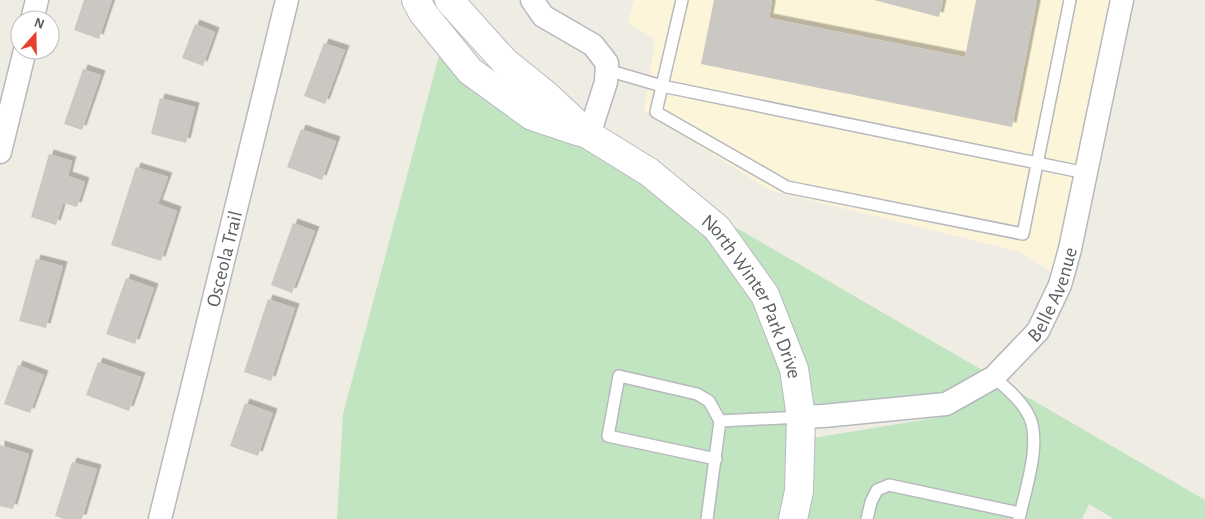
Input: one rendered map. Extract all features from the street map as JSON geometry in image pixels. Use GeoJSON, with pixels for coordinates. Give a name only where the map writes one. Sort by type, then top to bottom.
{"type":"FeatureCollection","features":[{"type":"Feature","properties":{"kind":"street","name":"Osceola Trail"},"geometry":{"type":"LineString","coordinates":[[160,519],[287,0]]}},
{"type":"Feature","properties":{"kind":"street","name":"North Winter Park Drive"},"geometry":{"type":"LineString","coordinates":[[416,0],[423,13],[470,71],[532,116],[589,135]]}},
{"type":"Feature","properties":{"kind":"street","name":"North Winter Park Drive"},"geometry":{"type":"LineString","coordinates":[[449,0],[505,62],[546,95],[589,135],[649,172],[717,228],[765,295],[794,368],[801,417],[799,491],[793,519]]}},
{"type":"Feature","properties":{"kind":"street"},"geometry":{"type":"LineString","coordinates":[[532,0],[543,16],[593,45],[607,63],[606,82],[589,135]]}},
{"type":"Feature","properties":{"kind":"street","name":"Belle Avenue"},"geometry":{"type":"LineString","coordinates":[[801,417],[946,404],[994,377],[1038,331],[1060,286],[1070,249],[1122,0]]}},
{"type":"Feature","properties":{"kind":"street"},"geometry":{"type":"LineString","coordinates":[[0,152],[23,60]]}},
{"type":"Feature","properties":{"kind":"lane"},"geometry":{"type":"LineString","coordinates":[[682,0],[656,112],[787,187],[1023,234],[1070,0]]}},
{"type":"Feature","properties":{"kind":"lane"},"geometry":{"type":"LineString","coordinates":[[607,70],[662,86],[1086,173]]}},
{"type":"Feature","properties":{"kind":"lane"},"geometry":{"type":"LineString","coordinates":[[707,519],[716,459],[720,422],[709,401],[697,394],[619,376],[608,436],[716,459]]}},
{"type":"Feature","properties":{"kind":"lane"},"geometry":{"type":"LineString","coordinates":[[867,519],[871,502],[877,490],[889,485],[1020,516],[1034,446],[1034,427],[1028,413],[1018,400],[994,377]]}},
{"type":"Feature","properties":{"kind":"lane"},"geometry":{"type":"LineString","coordinates":[[720,422],[801,417]]}},
{"type":"Feature","properties":{"kind":"shaded area"},"geometry":{"type":"Polygon","coordinates":[[[634,0],[1111,0],[1059,247],[1052,272],[1020,252],[769,190],[644,111],[655,39],[628,23],[634,0]]]}},
{"type":"Feature","properties":{"kind":"green space"},"geometry":{"type":"Polygon","coordinates":[[[439,56],[583,146],[589,152],[591,151],[643,183],[709,237],[755,302],[783,373],[792,429],[788,490],[782,519],[337,519],[343,414],[439,56]]]}},
{"type":"Feature","properties":{"kind":"green space"},"geometry":{"type":"Polygon","coordinates":[[[728,223],[982,370],[943,392],[812,414],[728,223]]]}},
{"type":"Feature","properties":{"kind":"green space"},"geometry":{"type":"Polygon","coordinates":[[[1003,383],[1205,500],[1205,519],[1114,519],[1089,504],[1082,519],[804,519],[813,438],[947,416],[1003,383]]]}},
{"type":"Feature","properties":{"kind":"building"},"geometry":{"type":"Polygon","coordinates":[[[84,0],[112,0],[99,39],[74,30],[84,0]]]}},
{"type":"Feature","properties":{"kind":"building"},"geometry":{"type":"Polygon","coordinates":[[[714,0],[772,0],[769,18],[965,57],[976,0],[1037,0],[1012,127],[701,64],[714,0]]]}},
{"type":"Feature","properties":{"kind":"building"},"geometry":{"type":"Polygon","coordinates":[[[874,0],[943,0],[939,17],[874,0]]]}},
{"type":"Feature","properties":{"kind":"building"},"geometry":{"type":"Polygon","coordinates":[[[195,24],[215,32],[203,66],[182,58],[195,24]]]}},
{"type":"Feature","properties":{"kind":"building"},"geometry":{"type":"Polygon","coordinates":[[[324,43],[345,50],[325,104],[304,96],[324,43]]]}},
{"type":"Feature","properties":{"kind":"building"},"geometry":{"type":"Polygon","coordinates":[[[83,69],[101,75],[82,130],[64,124],[83,69]]]}},
{"type":"Feature","properties":{"kind":"building"},"geometry":{"type":"Polygon","coordinates":[[[160,98],[195,107],[186,143],[151,134],[160,98]]]}},
{"type":"Feature","properties":{"kind":"building"},"geometry":{"type":"Polygon","coordinates":[[[301,129],[336,141],[322,180],[287,167],[301,129]]]}},
{"type":"Feature","properties":{"kind":"building"},"geometry":{"type":"Polygon","coordinates":[[[49,154],[72,161],[68,176],[85,182],[77,207],[63,203],[56,225],[31,217],[49,154]]]}},
{"type":"Feature","properties":{"kind":"building"},"geometry":{"type":"Polygon","coordinates":[[[136,167],[168,177],[158,204],[177,211],[161,261],[111,245],[136,167]]]}},
{"type":"Feature","properties":{"kind":"building"},"geometry":{"type":"Polygon","coordinates":[[[293,223],[315,231],[292,293],[271,285],[293,223]]]}},
{"type":"Feature","properties":{"kind":"building"},"geometry":{"type":"Polygon","coordinates":[[[36,259],[63,266],[46,328],[19,321],[36,259]]]}},
{"type":"Feature","properties":{"kind":"building"},"geometry":{"type":"Polygon","coordinates":[[[126,278],[154,288],[135,344],[106,334],[126,278]]]}},
{"type":"Feature","properties":{"kind":"building"},"geometry":{"type":"Polygon","coordinates":[[[268,299],[295,308],[271,381],[244,372],[268,299]]]}},
{"type":"Feature","properties":{"kind":"building"},"geometry":{"type":"Polygon","coordinates":[[[98,362],[141,377],[129,411],[86,395],[98,362]]]}},
{"type":"Feature","properties":{"kind":"building"},"geometry":{"type":"Polygon","coordinates":[[[18,365],[44,375],[30,413],[4,404],[18,365]]]}},
{"type":"Feature","properties":{"kind":"building"},"geometry":{"type":"Polygon","coordinates":[[[245,403],[273,413],[258,456],[230,446],[245,403]]]}},
{"type":"Feature","properties":{"kind":"building"},"geometry":{"type":"Polygon","coordinates":[[[0,445],[29,454],[13,509],[0,506],[0,445]]]}},
{"type":"Feature","properties":{"kind":"building"},"geometry":{"type":"Polygon","coordinates":[[[72,462],[97,469],[82,519],[64,519],[55,516],[72,462]]]}}]}
